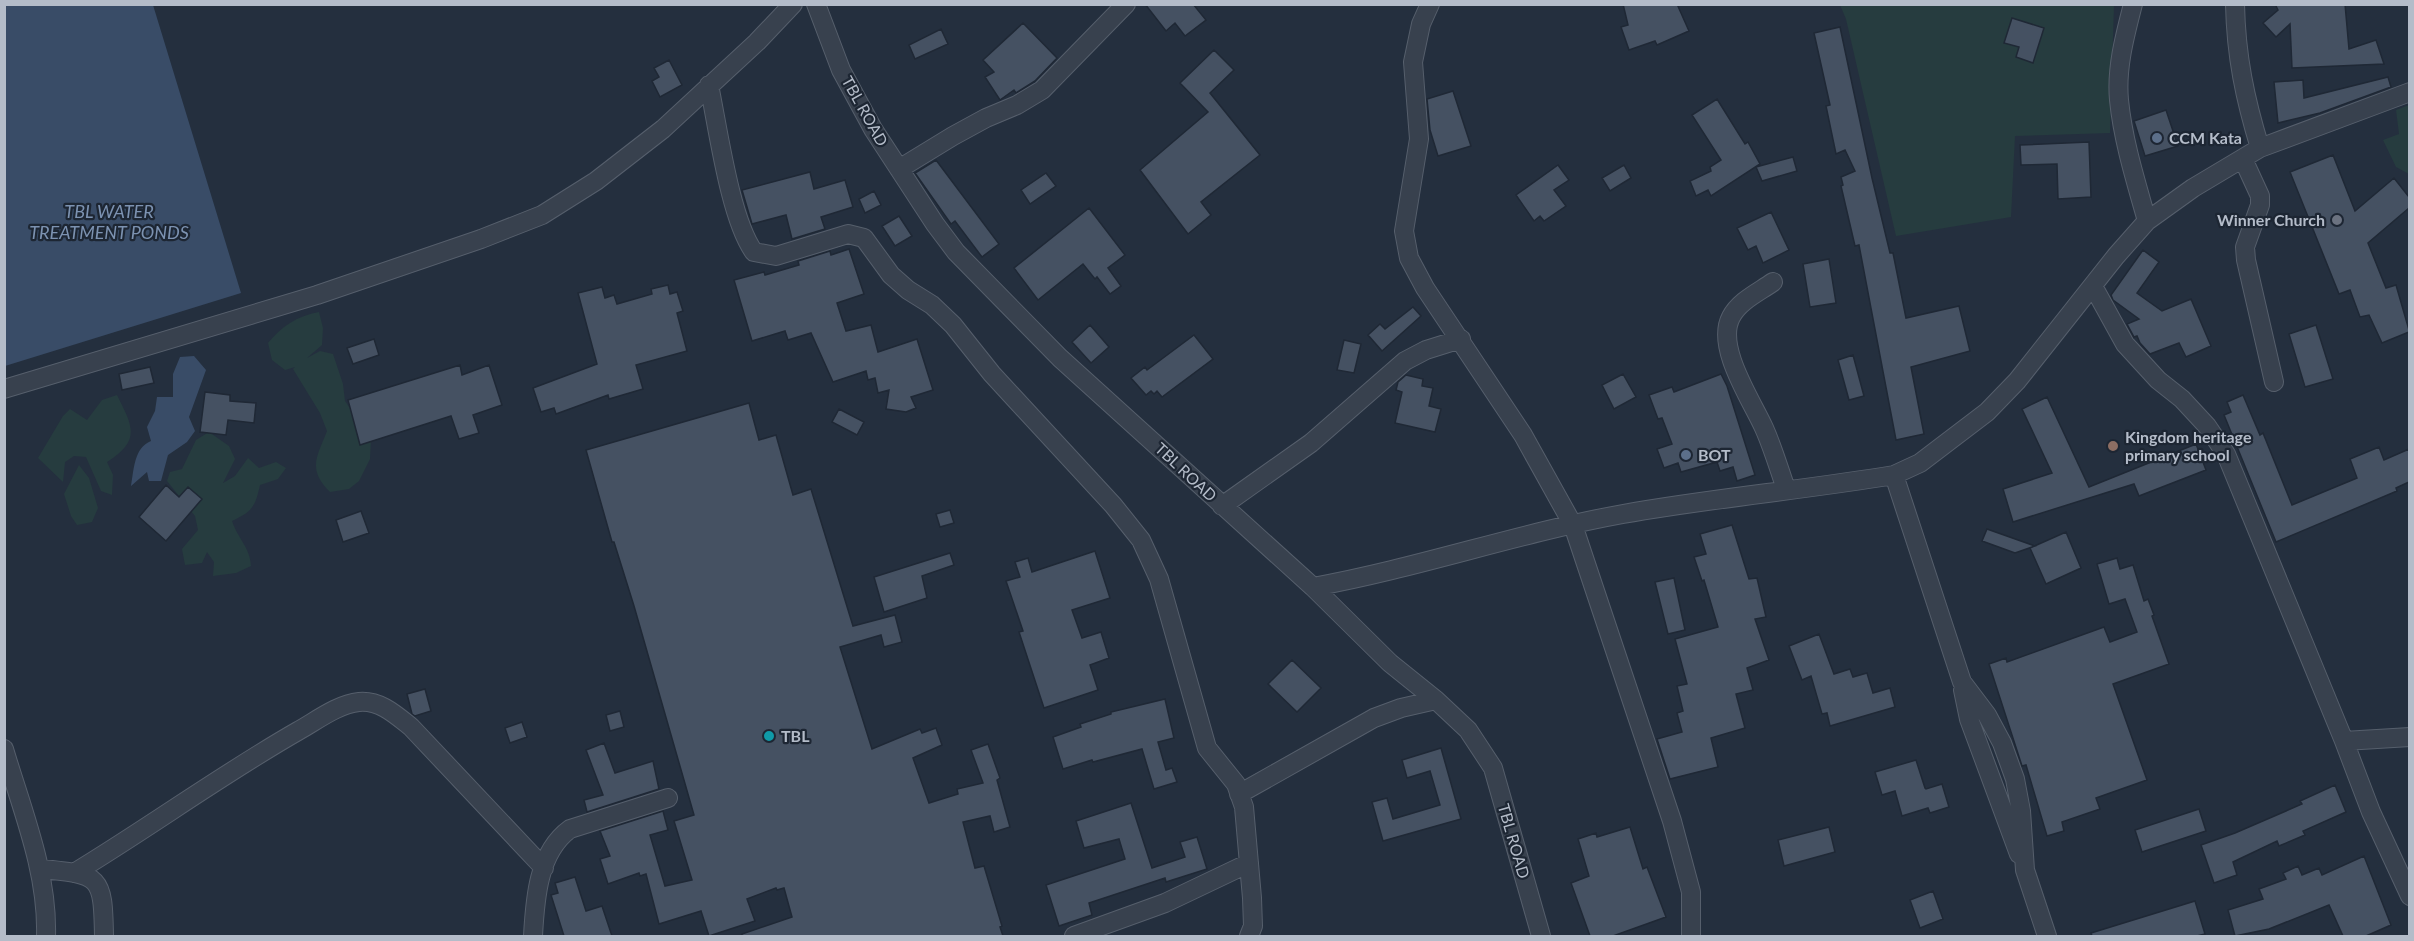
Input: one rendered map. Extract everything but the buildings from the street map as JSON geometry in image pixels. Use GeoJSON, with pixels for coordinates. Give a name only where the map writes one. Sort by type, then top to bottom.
{"type":"FeatureCollection","features":[{"type":"Feature","properties":{"kind":"street"},"geometry":{"type":"LineString","coordinates":[[4,388],[317,295],[481,239],[542,215],[605,174],[663,129],[757,42],[793,4]]}},
{"type":"Feature","properties":{"kind":"street","name":"TBL ROAD"},"geometry":{"type":"LineString","coordinates":[[816,4],[841,70],[873,129],[935,224],[976,274],[1060,358],[1313,587],[1390,663],[1436,700],[1468,730],[1493,768],[1541,936]]}},
{"type":"Feature","properties":{"kind":"street"},"geometry":{"type":"LineString","coordinates":[[898,169],[953,136],[986,118],[1017,105],[1042,90],[1126,4]]}},
{"type":"Feature","properties":{"kind":"street"},"geometry":{"type":"LineString","coordinates":[[1430,4],[1421,24],[1413,62],[1419,139],[1404,231],[1409,258],[1425,288],[1523,435],[1572,525],[1672,821],[1690,892],[1691,936]]}},
{"type":"Feature","properties":{"kind":"street"},"geometry":{"type":"LineString","coordinates":[[2133,4],[2121,48],[2118,99],[2128,153],[2147,221]]}},
{"type":"Feature","properties":{"kind":"street"},"geometry":{"type":"LineString","coordinates":[[2235,4],[2235,32],[2245,97],[2260,148]]}},
{"type":"Feature","properties":{"kind":"street"},"geometry":{"type":"LineString","coordinates":[[709,85],[732,192],[747,242],[754,252],[776,256],[849,234],[864,238],[891,275],[908,290],[932,305],[953,325],[992,374],[1113,505],[1141,540],[1159,579],[1207,748],[1236,784],[1244,807],[1253,926],[1249,936]]}},
{"type":"Feature","properties":{"kind":"street"},"geometry":{"type":"LineString","coordinates":[[1313,587],[1398,570],[1484,545],[1624,514],[1894,475],[1920,463],[1987,412],[2017,381],[2147,221],[2193,188],[2260,148],[2409,92]]}},
{"type":"Feature","properties":{"kind":"street"},"geometry":{"type":"LineString","coordinates":[[2243,159],[2260,196],[2260,205],[2245,247],[2274,382]]}},
{"type":"Feature","properties":{"kind":"street"},"geometry":{"type":"LineString","coordinates":[[1773,282],[1737,308],[1730,319],[1727,332],[1737,372],[1763,426],[1786,489]]}},
{"type":"Feature","properties":{"kind":"street"},"geometry":{"type":"LineString","coordinates":[[2093,286],[2125,344],[2158,380],[2182,399],[2207,426],[2226,454],[2371,812],[2409,896]]}},
{"type":"Feature","properties":{"kind":"street"},"geometry":{"type":"LineString","coordinates":[[1222,506],[1311,443],[1405,361],[1426,350],[1461,339]]}},
{"type":"Feature","properties":{"kind":"street"},"geometry":{"type":"LineString","coordinates":[[1894,475],[1962,682],[1997,734],[2015,779],[2021,811],[2025,870],[2047,936]]}},
{"type":"Feature","properties":{"kind":"street"},"geometry":{"type":"LineString","coordinates":[[1239,794],[1374,718],[1401,708],[1436,700]]}},
{"type":"Feature","properties":{"kind":"street"},"geometry":{"type":"LineString","coordinates":[[74,873],[140,833],[216,780],[276,744],[341,707],[360,702],[377,703],[411,727],[543,868]]}},
{"type":"Feature","properties":{"kind":"street"},"geometry":{"type":"LineString","coordinates":[[2344,741],[2409,737]]}},
{"type":"Feature","properties":{"kind":"street"},"geometry":{"type":"LineString","coordinates":[[4,749],[40,869],[45,896],[46,936]]}},
{"type":"Feature","properties":{"kind":"street"},"geometry":{"type":"LineString","coordinates":[[533,936],[537,891],[550,848],[558,837],[570,828],[668,798]]}},
{"type":"Feature","properties":{"kind":"street"},"geometry":{"type":"LineString","coordinates":[[1074,936],[1166,903],[1249,863]]}},
{"type":"Feature","properties":{"kind":"street"},"geometry":{"type":"LineString","coordinates":[[40,869],[89,876],[97,881],[102,891],[104,936]]}},
{"type":"Feature","properties":{"kind":"green space"},"geometry":{"type":"Polygon","coordinates":[[[1840,5],[2114,5],[2110,133],[2015,136],[2011,217],[1896,236],[1846,19],[1840,5]]]}},
{"type":"Feature","properties":{"kind":"green space"},"geometry":{"type":"Polygon","coordinates":[[[2410,105],[2409,174],[2396,167],[2383,140],[2399,134],[2396,110],[2410,105]]]}},
{"type":"Feature","properties":{"kind":"green space"},"geometry":{"type":"Polygon","coordinates":[[[319,312],[323,328],[322,345],[307,358],[320,351],[333,354],[343,384],[345,401],[371,439],[370,459],[359,481],[349,489],[330,492],[318,476],[316,469],[317,456],[327,431],[320,413],[293,369],[295,367],[285,370],[272,360],[268,343],[290,323],[319,312]]]}},
{"type":"Feature","properties":{"kind":"green space"},"geometry":{"type":"Polygon","coordinates":[[[117,395],[127,416],[131,432],[125,447],[107,462],[113,475],[112,495],[101,491],[86,457],[74,456],[65,462],[63,482],[38,458],[63,416],[70,409],[87,420],[102,400],[117,395]]]}},
{"type":"Feature","properties":{"kind":"green space"},"geometry":{"type":"Polygon","coordinates":[[[209,432],[229,446],[235,459],[223,483],[235,476],[248,458],[259,468],[276,462],[286,468],[278,479],[260,485],[252,508],[232,521],[246,548],[251,566],[236,573],[213,576],[214,562],[207,552],[202,563],[185,565],[182,549],[198,530],[195,516],[167,481],[170,472],[182,469],[196,440],[209,432]]]}},
{"type":"Feature","properties":{"kind":"green space"},"geometry":{"type":"Polygon","coordinates":[[[79,465],[89,478],[98,508],[92,522],[77,525],[71,516],[64,494],[79,465]]]}},
{"type":"Feature","properties":{"kind":"water","name":"TBL WATER TREATMENT PONDS"},"geometry":{"type":"Polygon","coordinates":[[[5,4],[153,5],[241,293],[5,366],[5,4]]]}},
{"type":"Feature","properties":{"kind":"water"},"geometry":{"type":"Polygon","coordinates":[[[194,356],[206,370],[189,417],[195,431],[187,442],[168,455],[161,481],[149,481],[147,472],[131,486],[138,454],[145,444],[151,441],[147,427],[155,411],[157,397],[173,397],[173,374],[180,357],[194,356]]]}},
{"type":"Feature","properties":{"kind":"place","name":"CCM Kata"},"geometry":{"type":"Point","coordinates":[2157,138]}},
{"type":"Feature","properties":{"kind":"place","name":"Winner Church"},"geometry":{"type":"Point","coordinates":[2337,220]}},
{"type":"Feature","properties":{"kind":"place","name":"Kingdom heritage primary school"},"geometry":{"type":"Point","coordinates":[2113,446]}},
{"type":"Feature","properties":{"kind":"place","name":"BOT"},"geometry":{"type":"Point","coordinates":[1686,455]}},
{"type":"Feature","properties":{"kind":"place","name":"TBL"},"geometry":{"type":"Point","coordinates":[769,736]}}]}
